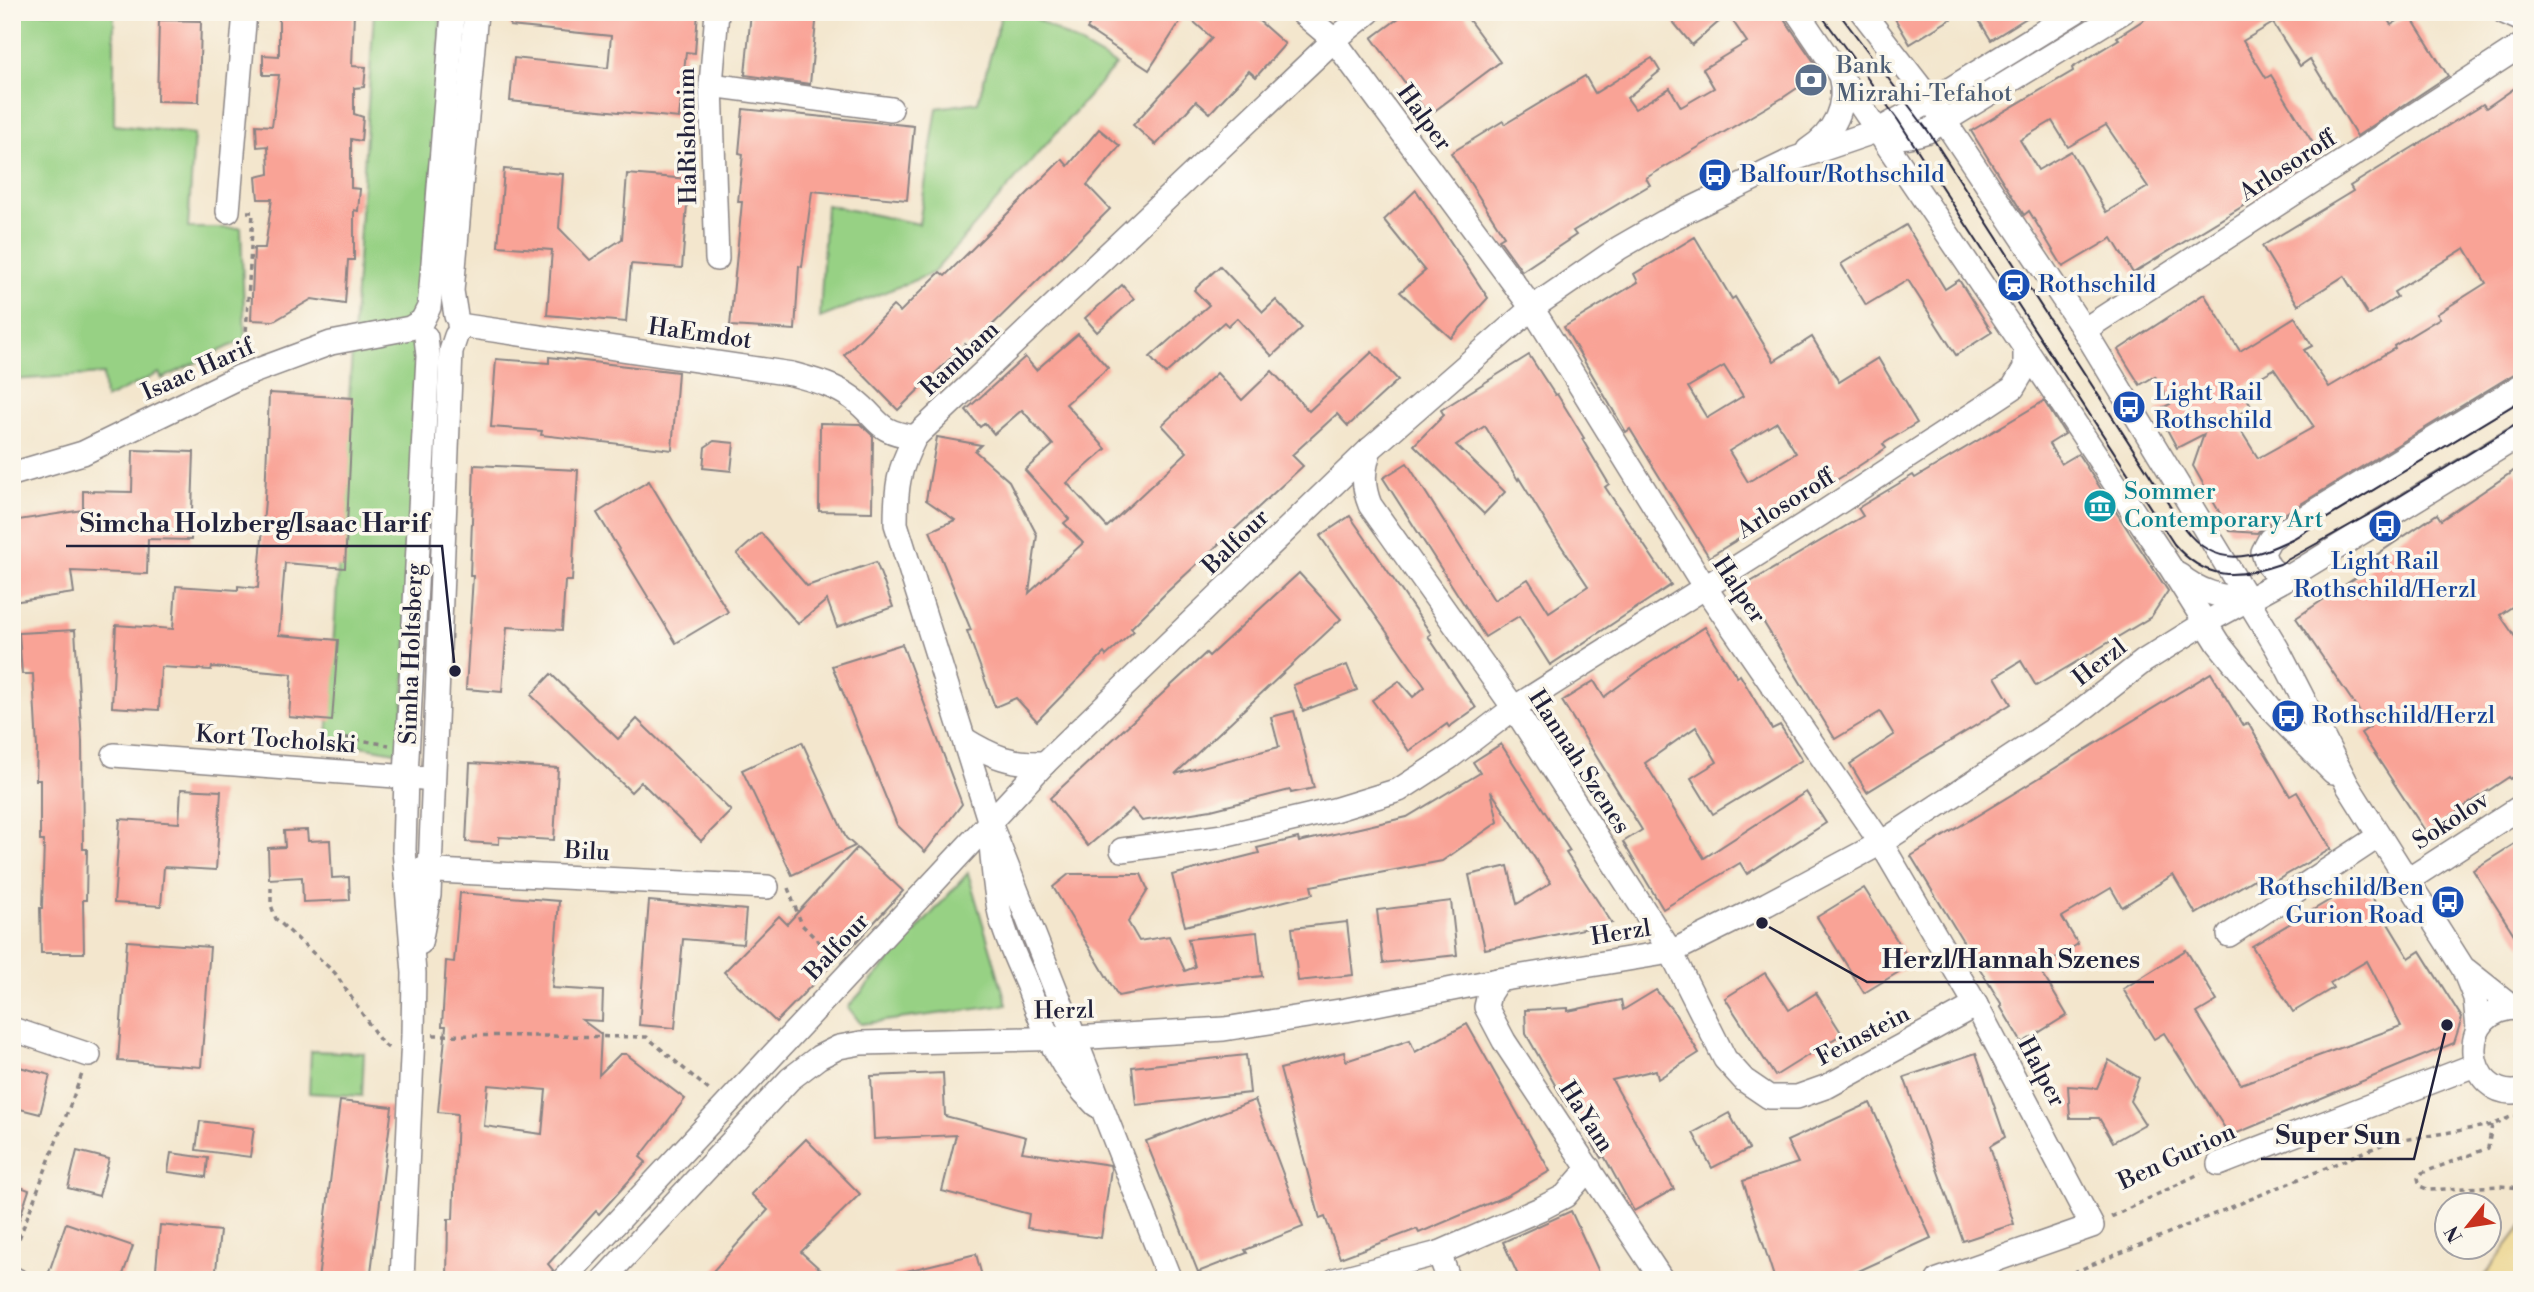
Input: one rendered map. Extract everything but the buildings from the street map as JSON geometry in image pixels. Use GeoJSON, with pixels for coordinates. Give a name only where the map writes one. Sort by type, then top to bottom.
{"type":"FeatureCollection","features":[{"type":"Feature","properties":{"kind":"street"},"geometry":{"type":"LineString","coordinates":[[228,211],[245,12]]}},
{"type":"Feature","properties":{"kind":"street","name":"Simha Holtsberg"},"geometry":{"type":"LineString","coordinates":[[402,1280],[414,973],[406,869],[406,776],[428,356],[421,327],[429,307],[431,288],[453,12]]}},
{"type":"Feature","properties":{"kind":"street","name":"Simha Holtsberg"},"geometry":{"type":"LineString","coordinates":[[414,973],[429,895],[451,351],[457,326],[452,291],[476,12]]}},
{"type":"Feature","properties":{"kind":"street","name":"HaRishonim"},"geometry":{"type":"LineString","coordinates":[[717,12],[711,85],[717,259]]}},
{"type":"Feature","properties":{"kind":"street","name":"Halper"},"geometry":{"type":"LineString","coordinates":[[1301,12],[1334,40],[1532,308],[1704,586],[1881,843],[1976,1005],[2092,1226]]}},
{"type":"Feature","properties":{"kind":"street","name":"Rambam"},"geometry":{"type":"LineString","coordinates":[[990,823],[896,524],[896,490],[902,462],[915,437],[1334,40],[1369,12]]}},
{"type":"Feature","properties":{"kind":"street"},"geometry":{"type":"LineString","coordinates":[[1797,12],[2025,348],[2218,643],[2272,710],[2348,786]]}},
{"type":"Feature","properties":{"kind":"street"},"geometry":{"type":"LineString","coordinates":[[1862,12],[1931,101],[2084,330],[2289,670],[2348,786],[2463,968],[2475,998],[2478,1029],[2473,1050],[2475,1065],[2484,1079],[2498,1089],[2515,1093],[2522,1091]]}},
{"type":"Feature","properties":{"kind":"street","name":"Balfour"},"geometry":{"type":"LineString","coordinates":[[563,1280],[1045,762],[1370,449],[1532,308],[1619,248],[1664,222],[1794,159],[1879,130],[2075,12]]}},
{"type":"Feature","properties":{"kind":"street"},"geometry":{"type":"LineString","coordinates":[[1879,130],[1908,138],[1944,122],[2123,12]]}},
{"type":"Feature","properties":{"kind":"street"},"geometry":{"type":"LineString","coordinates":[[2504,12],[2522,20]]}},
{"type":"Feature","properties":{"kind":"street","name":"Arlosoroff"},"geometry":{"type":"LineString","coordinates":[[2084,330],[2522,45]]}},
{"type":"Feature","properties":{"kind":"street"},"geometry":{"type":"LineString","coordinates":[[1794,159],[1818,144],[1839,116],[1843,87],[1838,70]]}},
{"type":"Feature","properties":{"kind":"street"},"geometry":{"type":"LineString","coordinates":[[711,85],[891,109]]}},
{"type":"Feature","properties":{"kind":"street"},"geometry":{"type":"LineString","coordinates":[[443,307],[457,326],[447,344],[441,345],[435,344],[421,327],[432,309],[443,307]]}},
{"type":"Feature","properties":{"kind":"street","name":"HaEmdot"},"geometry":{"type":"LineString","coordinates":[[457,326],[792,374],[828,385],[854,399],[882,428],[898,435],[915,437]]}},
{"type":"Feature","properties":{"kind":"street","name":"Isaac Harif"},"geometry":{"type":"LineString","coordinates":[[12,474],[83,453],[260,369],[331,344],[421,327]]}},
{"type":"Feature","properties":{"kind":"street","name":"Arlosoroff"},"geometry":{"type":"LineString","coordinates":[[1122,850],[1223,836],[1334,810],[1399,790],[1450,757],[1514,708],[1821,514],[2013,388],[2025,368],[2025,348]]}},
{"type":"Feature","properties":{"kind":"street"},"geometry":{"type":"LineString","coordinates":[[2289,577],[2277,575],[2269,568],[2263,552],[2270,539],[2522,385]]}},
{"type":"Feature","properties":{"kind":"street","name":"Herzl"},"geometry":{"type":"LineString","coordinates":[[603,1280],[790,1079],[819,1056],[839,1047],[861,1043],[1074,1038],[1224,1029],[1671,952],[1881,843],[2074,716],[2144,662],[2205,623],[2289,577],[2522,434]]}},
{"type":"Feature","properties":{"kind":"street","name":"Hannah Szenes"},"geometry":{"type":"LineString","coordinates":[[1370,449],[1363,478],[1370,505],[1514,708],[1671,952],[1725,1059],[1744,1080],[1769,1097]]}},
{"type":"Feature","properties":{"kind":"street"},"geometry":{"type":"LineString","coordinates":[[2171,568],[2189,583],[2208,593],[2247,600]]}},
{"type":"Feature","properties":{"kind":"street"},"geometry":{"type":"LineString","coordinates":[[964,739],[989,754],[1008,761],[1045,762]]}},
{"type":"Feature","properties":{"kind":"street","name":"Kort Tocholski"},"geometry":{"type":"LineString","coordinates":[[114,755],[433,780]]}},
{"type":"Feature","properties":{"kind":"street","name":"Sokolov"},"geometry":{"type":"LineString","coordinates":[[2408,880],[2522,806]]}},
{"type":"Feature","properties":{"kind":"street"},"geometry":{"type":"LineString","coordinates":[[990,823],[993,878],[1002,920],[1047,1037],[1078,1087],[1102,1110]]}},
{"type":"Feature","properties":{"kind":"street"},"geometry":{"type":"LineString","coordinates":[[990,823],[1170,1280]]}},
{"type":"Feature","properties":{"kind":"street"},"geometry":{"type":"LineString","coordinates":[[2229,935],[2379,836]]}},
{"type":"Feature","properties":{"kind":"street","name":"Bilu"},"geometry":{"type":"LineString","coordinates":[[406,869],[767,887]]}},
{"type":"Feature","properties":{"kind":"street"},"geometry":{"type":"LineString","coordinates":[[2463,968],[2518,1008]]}},
{"type":"Feature","properties":{"kind":"street","name":"HaYam"},"geometry":{"type":"LineString","coordinates":[[1498,980],[1489,994],[1486,1007],[1504,1041],[1662,1280]]}},
{"type":"Feature","properties":{"kind":"street","name":"Feinstein"},"geometry":{"type":"LineString","coordinates":[[1769,1097],[1797,1097],[1828,1086],[1976,1005]]}},
{"type":"Feature","properties":{"kind":"street"},"geometry":{"type":"LineString","coordinates":[[2478,1029],[2493,1013],[2518,1008]]}},
{"type":"Feature","properties":{"kind":"street"},"geometry":{"type":"LineString","coordinates":[[12,1029],[89,1055]]}},
{"type":"Feature","properties":{"kind":"street","name":"Ben Gurion"},"geometry":{"type":"LineString","coordinates":[[2219,1164],[2475,1065]]}},
{"type":"Feature","properties":{"kind":"street"},"geometry":{"type":"LineString","coordinates":[[1335,1280],[1439,1253],[1540,1209],[1565,1196],[1589,1168]]}},
{"type":"Feature","properties":{"kind":"street"},"geometry":{"type":"LineString","coordinates":[[1938,1280],[2092,1226]]}},
{"type":"Feature","properties":{"kind":"street"},"geometry":{"type":"LineString","coordinates":[[1439,1253],[1449,1280]]}},
{"type":"Feature","properties":{"kind":"path"},"geometry":{"type":"LineString","coordinates":[[228,211],[253,212],[246,334],[260,369]]}},
{"type":"Feature","properties":{"kind":"path"},"geometry":{"type":"LineString","coordinates":[[271,887],[271,905],[276,919],[335,973],[381,1042],[390,1051],[413,1044],[647,1037],[726,1105]]}},
{"type":"Feature","properties":{"kind":"path"},"geometry":{"type":"LineString","coordinates":[[767,887],[789,888],[802,925],[849,971]]}},
{"type":"Feature","properties":{"kind":"path"},"geometry":{"type":"LineString","coordinates":[[12,1257],[89,1055]]}},
{"type":"Feature","properties":{"kind":"path"},"geometry":{"type":"LineString","coordinates":[[2055,1280],[2386,1143],[2492,1125],[2513,1116],[2522,1117]]}},
{"type":"Feature","properties":{"kind":"path"},"geometry":{"type":"LineString","coordinates":[[2492,1125],[2488,1148],[2422,1173],[2418,1178],[2420,1186],[2429,1190],[2500,1186],[2522,1188]]}},
{"type":"Feature","properties":{"kind":"path","name":"Ben Gurion"},"geometry":{"type":"LineString","coordinates":[[2092,1226],[2219,1164]]}},
{"type":"Feature","properties":{"kind":"green space"},"geometry":{"type":"Polygon","coordinates":[[[12,12],[114,12],[114,125],[194,134],[188,228],[241,228],[245,339],[162,379],[159,373],[105,399],[103,374],[12,380],[12,12]]]}},
{"type":"Feature","properties":{"kind":"green space"},"geometry":{"type":"Polygon","coordinates":[[[374,12],[441,12],[401,753],[327,740],[374,12]]]}},
{"type":"Feature","properties":{"kind":"green space"},"geometry":{"type":"Polygon","coordinates":[[[1002,12],[1024,12],[1116,65],[933,273],[820,318],[826,205],[919,224],[937,108],[978,102],[1002,12]]]}},
{"type":"Feature","properties":{"kind":"green space"},"geometry":{"type":"Polygon","coordinates":[[[968,873],[1007,1005],[861,1024],[848,1007],[968,873]]]}},
{"type":"Feature","properties":{"kind":"green space"},"geometry":{"type":"Polygon","coordinates":[[[311,1051],[364,1053],[362,1096],[309,1093],[311,1051]]]}},
{"type":"Feature","properties":{"kind":"sand"},"geometry":{"type":"Polygon","coordinates":[[[2522,1226],[2522,1280],[2481,1280],[2496,1260],[2502,1260],[2502,1252],[2522,1226]]]}},
{"type":"Feature","properties":{"kind":"tram line"},"geometry":{"type":"LineString","coordinates":[[1819,12],[1898,120],[2174,544],[2198,565],[2222,574],[2236,574],[2280,564],[2379,509],[2522,421]]}},
{"type":"Feature","properties":{"kind":"tram line"},"geometry":{"type":"LineString","coordinates":[[1838,12],[1928,131],[2184,528],[2209,550],[2235,557],[2263,551],[2294,538],[2522,400]]}},
{"type":"Feature","properties":{"kind":"place","name":"Bank Mizrahi-Tefahot"},"geometry":{"type":"Point","coordinates":[1811,80]}},
{"type":"Feature","properties":{"kind":"place","name":"Balfour/Rothschild"},"geometry":{"type":"Point","coordinates":[1715,175]}},
{"type":"Feature","properties":{"kind":"place","name":"Rothschild"},"geometry":{"type":"Point","coordinates":[2014,285]}},
{"type":"Feature","properties":{"kind":"place","name":"Light Rail Rothschild"},"geometry":{"type":"Point","coordinates":[2129,407]}},
{"type":"Feature","properties":{"kind":"place","name":"Sommer Contemporary Art"},"geometry":{"type":"Point","coordinates":[2100,506]}},
{"type":"Feature","properties":{"kind":"place","name":"Light Rail Rothschild/Herzl"},"geometry":{"type":"Point","coordinates":[2385,526]}},
{"type":"Feature","properties":{"kind":"place","name":"Simcha Holzberg/Isaac Harif"},"geometry":{"type":"Point","coordinates":[455,671]}},
{"type":"Feature","properties":{"kind":"place","name":"Rothschild/Herzl"},"geometry":{"type":"Point","coordinates":[2288,716]}},
{"type":"Feature","properties":{"kind":"place","name":"Rothschild/Ben Gurion Road"},"geometry":{"type":"Point","coordinates":[2448,902]}},
{"type":"Feature","properties":{"kind":"place","name":"Herzl/Hannah Szenes"},"geometry":{"type":"Point","coordinates":[1762,923]}},
{"type":"Feature","properties":{"kind":"place","name":"Super Sun"},"geometry":{"type":"Point","coordinates":[2447,1025]}}]}
